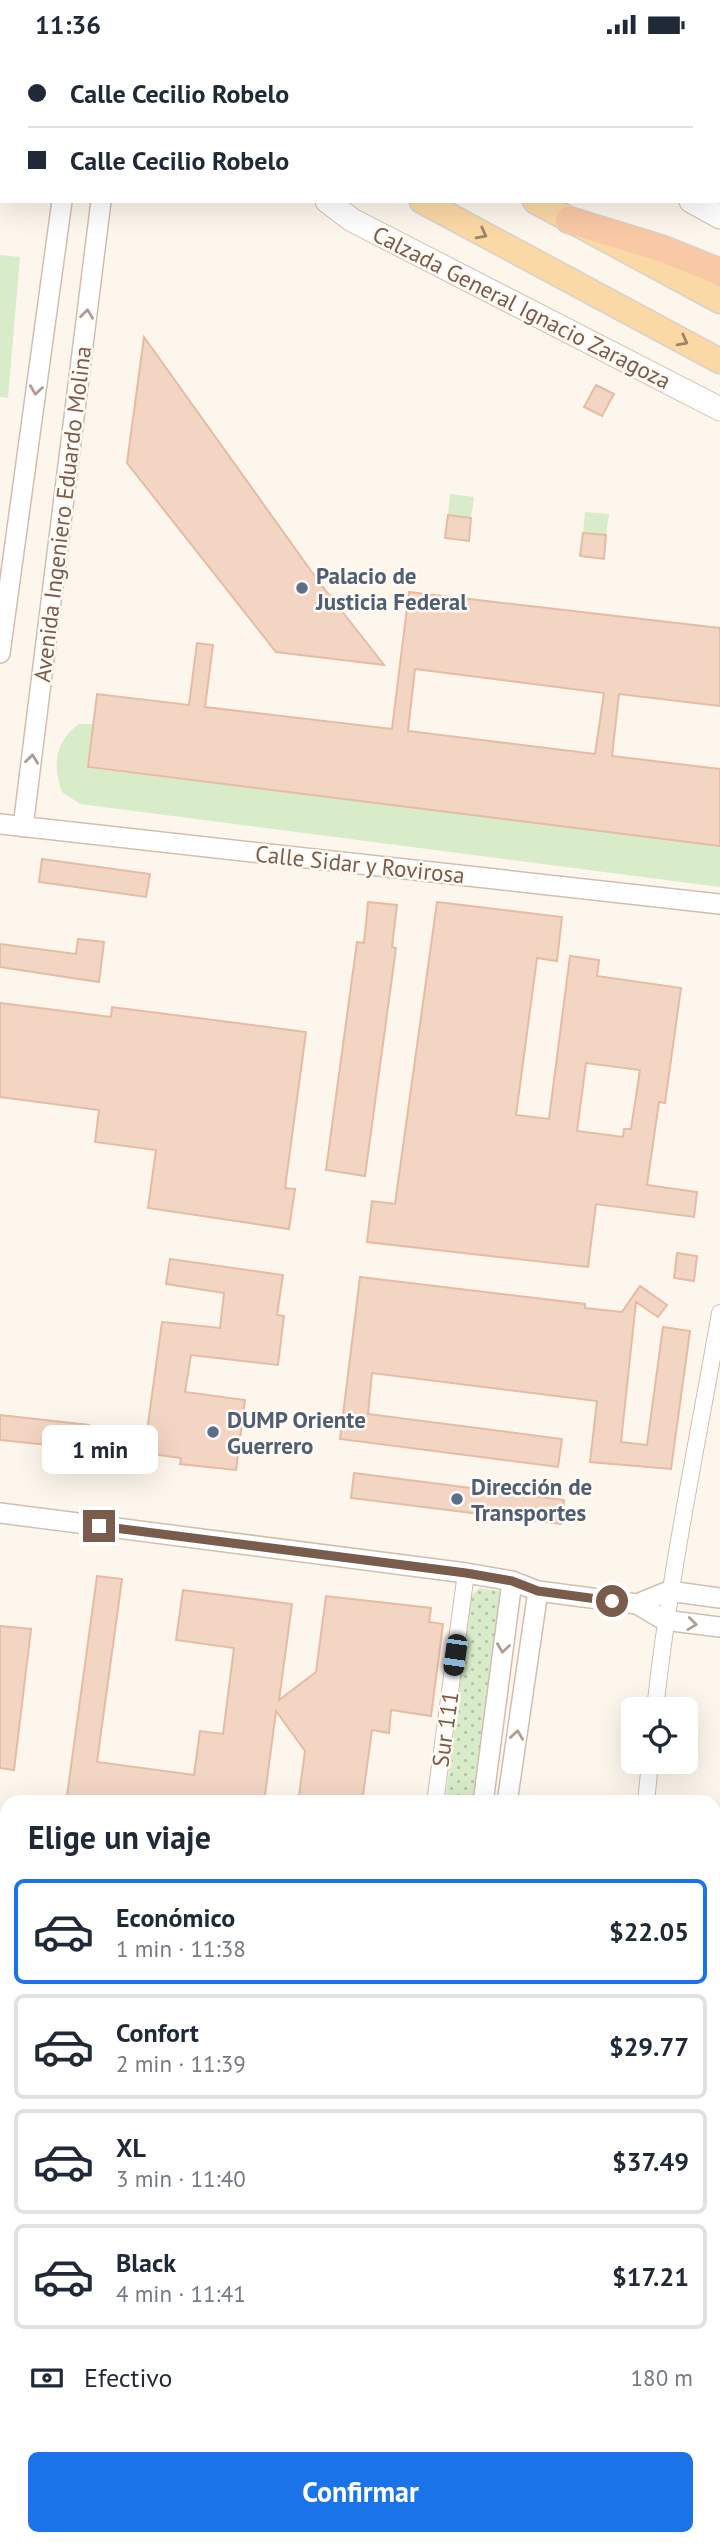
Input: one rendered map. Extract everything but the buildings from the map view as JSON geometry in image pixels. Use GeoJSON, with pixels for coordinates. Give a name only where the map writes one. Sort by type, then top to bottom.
{"type":"FeatureCollection","features":[{"type":"Feature","properties":{"kind":"highway"},"geometry":{"type":"LineString","coordinates":[[569,219],[660,248],[720,272]]}},
{"type":"Feature","properties":{"kind":"main road","name":"Calzada General Ignacio Zaragoza"},"geometry":{"type":"LineString","coordinates":[[330,203],[352,219],[720,409]]}},
{"type":"Feature","properties":{"kind":"main road","name":"Calzada General Ignacio Zaragoza"},"geometry":{"type":"LineString","coordinates":[[426,203],[720,361]]}},
{"type":"Feature","properties":{"kind":"main road"},"geometry":{"type":"LineString","coordinates":[[539,203],[720,301]]}},
{"type":"Feature","properties":{"kind":"main road"},"geometry":{"type":"LineString","coordinates":[[695,203],[720,217]]}},
{"type":"Feature","properties":{"kind":"street","name":"Avenida Ingeniero Eduardo Molina"},"geometry":{"type":"LineString","coordinates":[[0,653],[62,203]]}},
{"type":"Feature","properties":{"kind":"street","name":"Avenida Ingeniero Eduardo Molina"},"geometry":{"type":"LineString","coordinates":[[23,827],[101,203]]}},
{"type":"Feature","properties":{"kind":"street","name":"Calle Sidar y Rovirosa"},"geometry":{"type":"LineString","coordinates":[[0,824],[720,904]]}},
{"type":"Feature","properties":{"kind":"street"},"geometry":{"type":"LineString","coordinates":[[656,1697],[664,1620],[677,1563],[720,1313]]}},
{"type":"Feature","properties":{"kind":"street"},"geometry":{"type":"LineString","coordinates":[[0,1513],[466,1573],[512,1581],[538,1591],[637,1604],[664,1620],[720,1627]]}},
{"type":"Feature","properties":{"kind":"street","name":"Sur 111"},"geometry":{"type":"LineString","coordinates":[[436,1795],[466,1573]]}},
{"type":"Feature","properties":{"kind":"street"},"geometry":{"type":"LineString","coordinates":[[484,1795],[512,1581]]}},
{"type":"Feature","properties":{"kind":"street"},"geometry":{"type":"LineString","coordinates":[[509,1795],[538,1591]]}},
{"type":"Feature","properties":{"kind":"street"},"geometry":{"type":"LineString","coordinates":[[637,1604],[669,1591],[720,1598]]}},
{"type":"Feature","properties":{"kind":"street"},"geometry":{"type":"LineString","coordinates":[[647,1795],[649,1774]]}},
{"type":"Feature","properties":{"kind":"green space"},"geometry":{"type":"Polygon","coordinates":[[[0,255],[20,257],[8,398],[0,397],[0,255]]]}},
{"type":"Feature","properties":{"kind":"green space"},"geometry":{"type":"Polygon","coordinates":[[[450,494],[474,497],[471,518],[448,515],[450,494]]]}},
{"type":"Feature","properties":{"kind":"green space"},"geometry":{"type":"Polygon","coordinates":[[[585,512],[609,514],[606,535],[583,533],[585,512]]]}},
{"type":"Feature","properties":{"kind":"green space"},"geometry":{"type":"Polygon","coordinates":[[[79,724],[93,724],[88,768],[720,846],[720,887],[80,804],[62,792],[57,772],[60,746],[79,724]]]}},
{"type":"Feature","properties":{"kind":"green space"},"geometry":{"type":"Polygon","coordinates":[[[479,1588],[500,1591],[501,1602],[477,1795],[446,1795],[471,1597],[479,1588]]]}},
{"type":"Feature","properties":{"kind":"place","name":"Palacio de Justicia Federal"},"geometry":{"type":"Point","coordinates":[302,588]}},
{"type":"Feature","properties":{"kind":"place","name":"DUMP Oriente Guerrero"},"geometry":{"type":"Point","coordinates":[213,1432]}},
{"type":"Feature","properties":{"kind":"place","name":"Dirección de Transportes"},"geometry":{"type":"Point","coordinates":[457,1499]}},
{"type":"Feature","properties":{"kind":"route"},"geometry":{"type":"LineString","coordinates":[[99,1526],[466,1573],[512,1581],[538,1591],[612,1601]]}}]}
